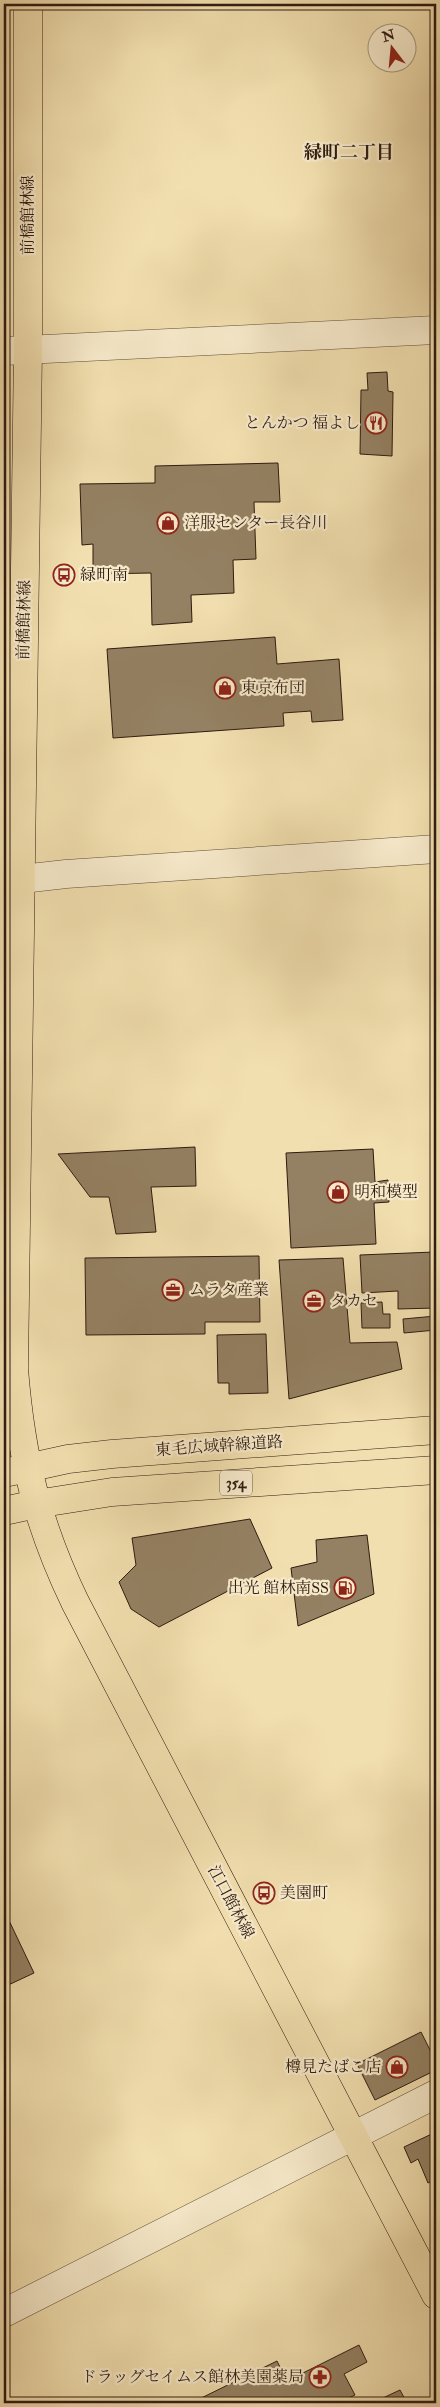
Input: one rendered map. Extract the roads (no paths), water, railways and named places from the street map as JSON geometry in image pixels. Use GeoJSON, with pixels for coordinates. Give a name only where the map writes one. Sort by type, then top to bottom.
{"type":"FeatureCollection","features":[{"type":"Feature","properties":{"kind":"main road","name":"前橋館林線"},"geometry":{"type":"LineString","coordinates":[[28,4],[16,350],[12,880],[14,1370],[18,1416],[15,1470],[36,1504]]}},
{"type":"Feature","properties":{"kind":"main road","name":"東毛広域幹線道路"},"geometry":{"type":"LineString","coordinates":[[15,1470],[112,1454],[436,1430]]}},
{"type":"Feature","properties":{"kind":"main road","name":"354"},"geometry":{"type":"LineString","coordinates":[[4,1511],[112,1492],[436,1470]]}},
{"type":"Feature","properties":{"kind":"main road","name":"江口館林線"},"geometry":{"type":"LineString","coordinates":[[36,1504],[54,1559],[75,1602],[436,2295]]}},
{"type":"Feature","properties":{"kind":"street"},"geometry":{"type":"LineString","coordinates":[[16,350],[436,330]]}},
{"type":"Feature","properties":{"kind":"street"},"geometry":{"type":"LineString","coordinates":[[12,880],[436,849]]}},
{"type":"Feature","properties":{"kind":"street"},"geometry":{"type":"LineString","coordinates":[[4,2313],[436,2094]]}},
{"type":"Feature","properties":{"kind":"place","name":"とんかつ 福よし"},"geometry":{"type":"Point","coordinates":[376,423]}},
{"type":"Feature","properties":{"kind":"place","name":"洋服センター長谷川"},"geometry":{"type":"Point","coordinates":[168,523]}},
{"type":"Feature","properties":{"kind":"place","name":"緑町南"},"geometry":{"type":"Point","coordinates":[64,575]}},
{"type":"Feature","properties":{"kind":"place","name":"東京布団"},"geometry":{"type":"Point","coordinates":[225,688]}},
{"type":"Feature","properties":{"kind":"place","name":"明和模型"},"geometry":{"type":"Point","coordinates":[338,1192]}},
{"type":"Feature","properties":{"kind":"place","name":"ムラタ産業"},"geometry":{"type":"Point","coordinates":[173,1290]}},
{"type":"Feature","properties":{"kind":"place","name":"タカセ"},"geometry":{"type":"Point","coordinates":[314,1301]}},
{"type":"Feature","properties":{"kind":"place","name":"出光 館林南SS"},"geometry":{"type":"Point","coordinates":[345,1588]}},
{"type":"Feature","properties":{"kind":"place","name":"美園町"},"geometry":{"type":"Point","coordinates":[264,1893]}},
{"type":"Feature","properties":{"kind":"place","name":"樽見たばこ店"},"geometry":{"type":"Point","coordinates":[397,2067]}},
{"type":"Feature","properties":{"kind":"place","name":"ドラッグセイムス館林美園薬局"},"geometry":{"type":"Point","coordinates":[320,2377]}},
{"type":"Feature","properties":{"kind":"district","name":"緑町二丁目"},"geometry":{"type":"Point","coordinates":[349,152]}}]}
